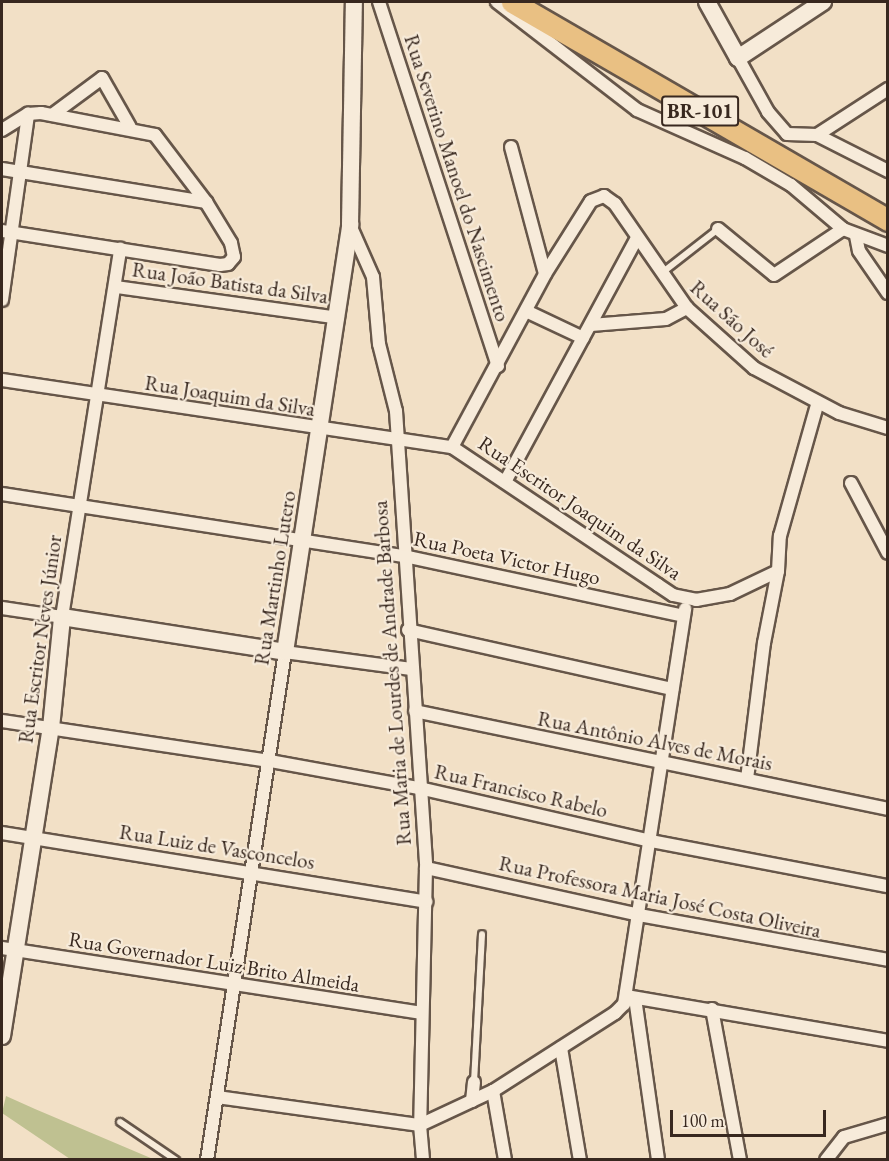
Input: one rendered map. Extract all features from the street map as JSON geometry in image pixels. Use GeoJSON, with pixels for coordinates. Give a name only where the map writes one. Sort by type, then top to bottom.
{"type":"FeatureCollection","features":[{"type":"Feature","properties":{"kind":"highway","name":"BR-101"},"geometry":{"type":"LineString","coordinates":[[512,2],[888,220]]}},
{"type":"Feature","properties":{"kind":"highway","name":"BR-101"},"geometry":{"type":"LineString","coordinates":[[539,2],[784,138],[888,204]]}},
{"type":"Feature","properties":{"kind":"street","name":"Rua Martinho Lutero"},"geometry":{"type":"LineString","coordinates":[[207,1160],[321,430],[350,225],[354,2]]}},
{"type":"Feature","properties":{"kind":"street","name":"Rua Severino Manoel do Nascimento"},"geometry":{"type":"LineString","coordinates":[[379,2],[498,366]]}},
{"type":"Feature","properties":{"kind":"street"},"geometry":{"type":"LineString","coordinates":[[497,2],[637,111],[753,162],[791,185],[843,229],[856,236],[888,246]]}},
{"type":"Feature","properties":{"kind":"street"},"geometry":{"type":"LineString","coordinates":[[706,2],[784,138],[818,135],[888,89]]}},
{"type":"Feature","properties":{"kind":"street"},"geometry":{"type":"LineString","coordinates":[[738,58],[823,2]]}},
{"type":"Feature","properties":{"kind":"street"},"geometry":{"type":"LineString","coordinates":[[52,115],[102,78],[130,127]]}},
{"type":"Feature","properties":{"kind":"street"},"geometry":{"type":"LineString","coordinates":[[2,300],[6,232],[21,171],[28,114]]}},
{"type":"Feature","properties":{"kind":"street"},"geometry":{"type":"LineString","coordinates":[[2,129],[28,114],[52,115],[148,131],[162,141],[206,202],[233,251],[232,261],[220,265],[6,232]]}},
{"type":"Feature","properties":{"kind":"street"},"geometry":{"type":"LineString","coordinates":[[818,135],[888,171]]}},
{"type":"Feature","properties":{"kind":"street"},"geometry":{"type":"LineString","coordinates":[[452,447],[498,366],[545,274],[511,147]]}},
{"type":"Feature","properties":{"kind":"street"},"geometry":{"type":"LineString","coordinates":[[2,168],[206,202]]}},
{"type":"Feature","properties":{"kind":"street","name":"Rua São José"},"geometry":{"type":"LineString","coordinates":[[545,274],[591,201],[604,196],[611,200],[660,275],[687,308],[754,368],[858,421],[888,428]]}},
{"type":"Feature","properties":{"kind":"street","name":"Rua Maria de Lourdes de Andrade Barbosa"},"geometry":{"type":"LineString","coordinates":[[350,225],[373,277],[379,344],[393,389],[426,868],[421,1013],[420,1125],[423,1160]]}},
{"type":"Feature","properties":{"kind":"street"},"geometry":{"type":"LineString","coordinates":[[718,229],[774,275],[843,229]]}},
{"type":"Feature","properties":{"kind":"street"},"geometry":{"type":"LineString","coordinates":[[856,236],[859,251],[888,293]]}},
{"type":"Feature","properties":{"kind":"street"},"geometry":{"type":"LineString","coordinates":[[505,482],[636,240]]}},
{"type":"Feature","properties":{"kind":"street","name":"Rua Escritor Neves Júnior"},"geometry":{"type":"LineString","coordinates":[[2,1036],[9,949],[32,838],[51,728],[62,617],[82,507],[120,249]]}},
{"type":"Feature","properties":{"kind":"street","name":"Rua João Batista da Silva"},"geometry":{"type":"LineString","coordinates":[[116,286],[338,318]]}},
{"type":"Feature","properties":{"kind":"street"},"geometry":{"type":"LineString","coordinates":[[591,325],[666,319],[687,308]]}},
{"type":"Feature","properties":{"kind":"street"},"geometry":{"type":"LineString","coordinates":[[526,311],[583,338]]}},
{"type":"Feature","properties":{"kind":"street","name":"Rua Joaquim da Silva"},"geometry":{"type":"LineString","coordinates":[[2,380],[321,430],[452,447]]}},
{"type":"Feature","properties":{"kind":"street"},"geometry":{"type":"LineString","coordinates":[[747,779],[764,643],[778,571],[780,536],[818,402]]}},
{"type":"Feature","properties":{"kind":"street","name":"Rua Escritor Joaquim da Silva"},"geometry":{"type":"LineString","coordinates":[[452,447],[658,585],[686,599]]}},
{"type":"Feature","properties":{"kind":"street"},"geometry":{"type":"LineString","coordinates":[[851,483],[888,553]]}},
{"type":"Feature","properties":{"kind":"street","name":"Rua Poeta Victor Hugo"},"geometry":{"type":"LineString","coordinates":[[2,494],[404,556],[684,616]]}},
{"type":"Feature","properties":{"kind":"street"},"geometry":{"type":"LineString","coordinates":[[658,1160],[631,997],[639,915],[686,599],[712,600],[778,571]]}},
{"type":"Feature","properties":{"kind":"street"},"geometry":{"type":"LineString","coordinates":[[2,608],[411,669]]}},
{"type":"Feature","properties":{"kind":"street"},"geometry":{"type":"LineString","coordinates":[[408,630],[673,688]]}},
{"type":"Feature","properties":{"kind":"street","name":"Rua Antônio Alves de Morais"},"geometry":{"type":"LineString","coordinates":[[415,711],[888,809]]}},
{"type":"Feature","properties":{"kind":"street","name":"Rua Francisco Rabelo"},"geometry":{"type":"LineString","coordinates":[[2,721],[270,761],[419,788],[651,841],[888,886]]}},
{"type":"Feature","properties":{"kind":"street","name":"Rua Luiz de Vasconcelos"},"geometry":{"type":"LineString","coordinates":[[2,833],[426,902]]}},
{"type":"Feature","properties":{"kind":"street","name":"Rua Professora Maria José Costa Oliveira"},"geometry":{"type":"LineString","coordinates":[[426,868],[639,915],[888,960]]}},
{"type":"Feature","properties":{"kind":"street","name":"Rua Governador Luiz Brito Almeida"},"geometry":{"type":"LineString","coordinates":[[9,949],[235,986],[421,1013]]}},
{"type":"Feature","properties":{"kind":"street"},"geometry":{"type":"LineString","coordinates":[[631,997],[712,1009],[888,1041]]}},
{"type":"Feature","properties":{"kind":"street"},"geometry":{"type":"LineString","coordinates":[[217,1097],[420,1125],[493,1091],[615,1013],[631,997]]}},
{"type":"Feature","properties":{"kind":"street"},"geometry":{"type":"LineString","coordinates":[[712,1009],[740,1160]]}},
{"type":"Feature","properties":{"kind":"street"},"geometry":{"type":"LineString","coordinates":[[561,1048],[580,1160]]}},
{"type":"Feature","properties":{"kind":"street"},"geometry":{"type":"LineString","coordinates":[[472,1101],[474,1082]]}},
{"type":"Feature","properties":{"kind":"street"},"geometry":{"type":"LineString","coordinates":[[493,1091],[505,1160]]}},
{"type":"Feature","properties":{"kind":"street"},"geometry":{"type":"LineString","coordinates":[[826,1160],[844,1137],[888,1124]]}},
{"type":"Feature","properties":{"kind":"lane"},"geometry":{"type":"LineString","coordinates":[[660,275],[718,229]]}},
{"type":"Feature","properties":{"kind":"lane"},"geometry":{"type":"LineString","coordinates":[[474,1082],[482,934]]}},
{"type":"Feature","properties":{"kind":"lane"},"geometry":{"type":"LineString","coordinates":[[120,1122],[176,1160]]}},
{"type":"Feature","properties":{"kind":"green space"},"geometry":{"type":"Polygon","coordinates":[[[6,1096],[153,1159],[70,1159],[2,1113],[6,1096]]]}}]}
